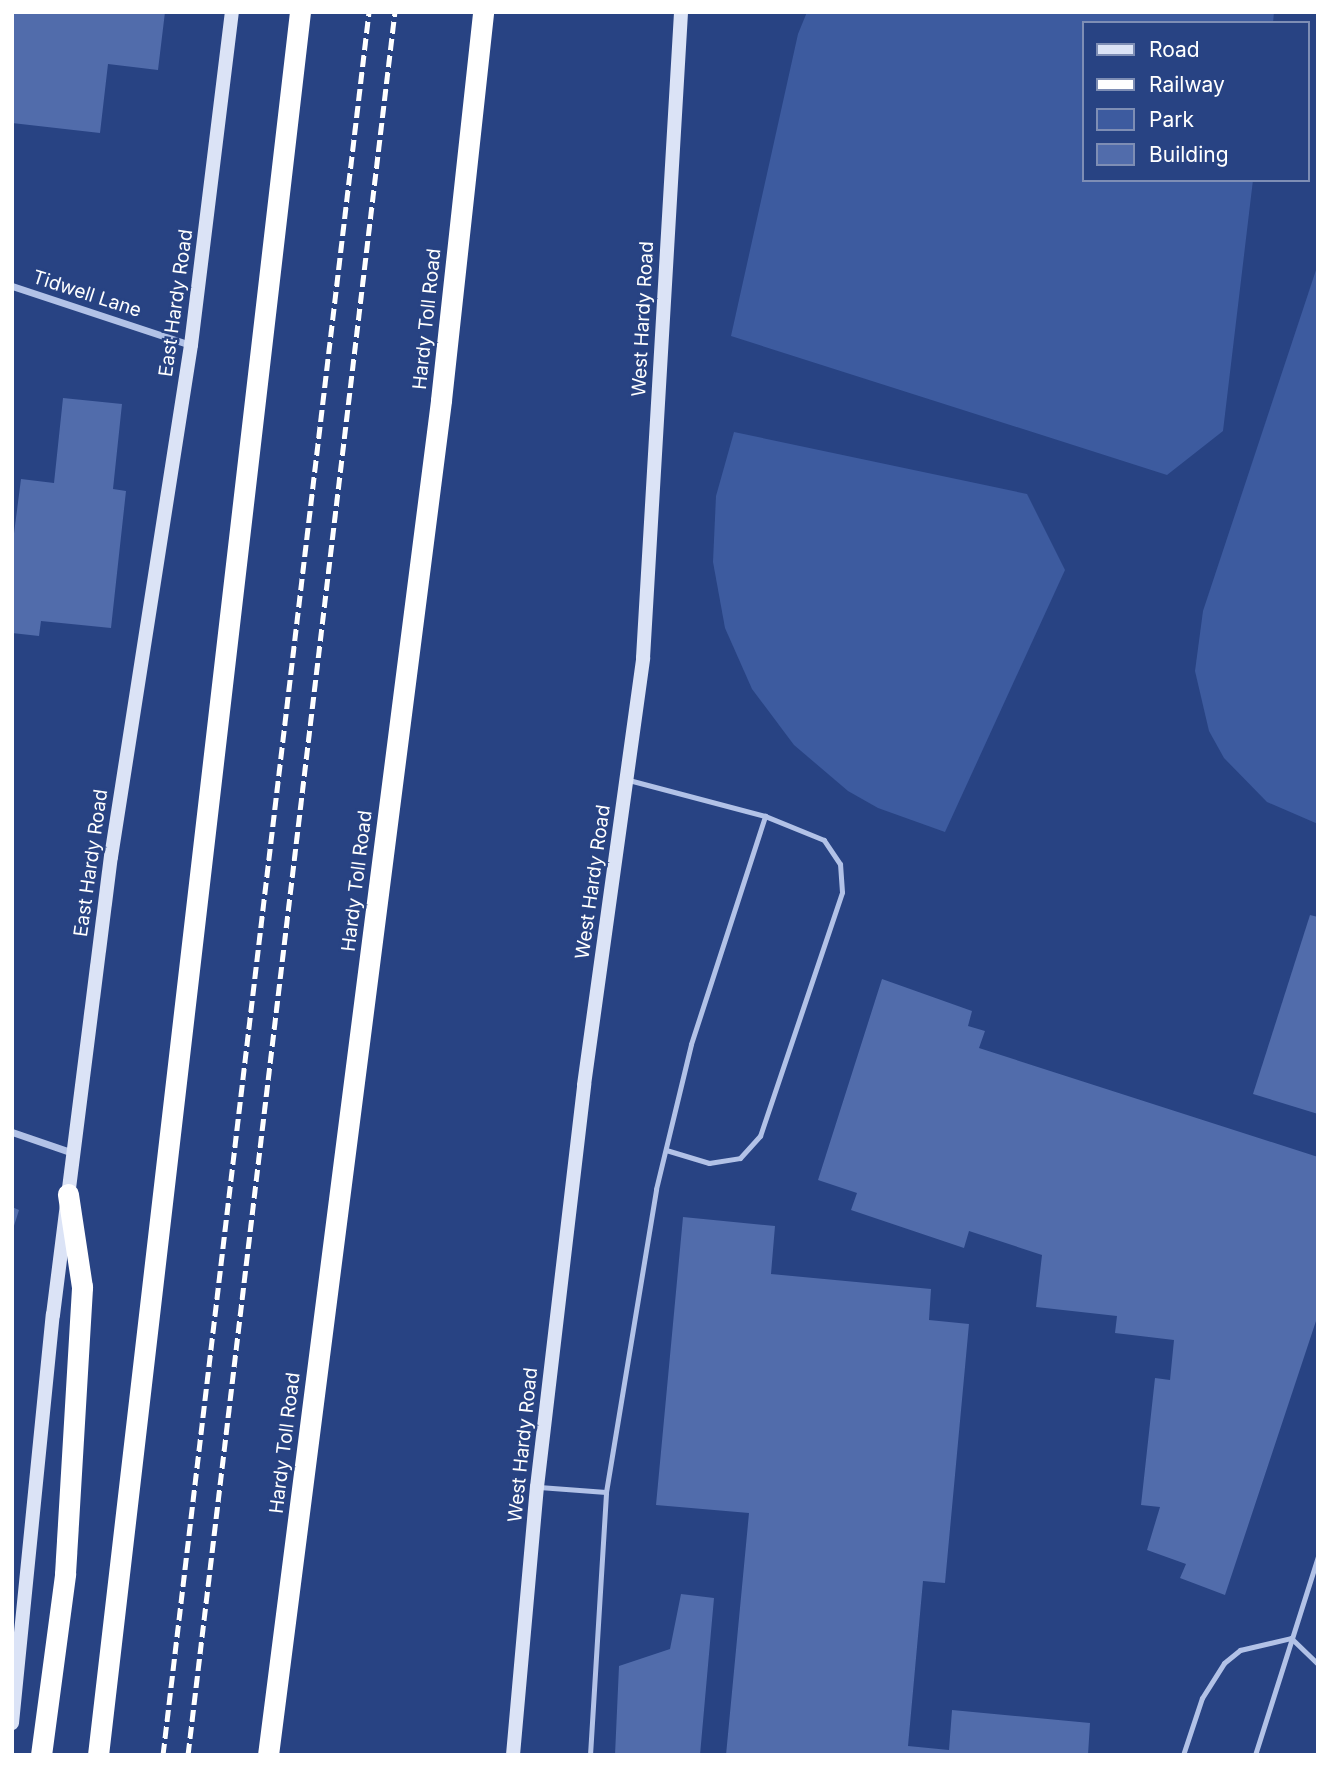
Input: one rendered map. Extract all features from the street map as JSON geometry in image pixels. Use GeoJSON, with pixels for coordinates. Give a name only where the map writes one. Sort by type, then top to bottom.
{"type":"FeatureCollection","features":[{"type":"Feature","properties":{"kind":"highway"},"geometry":{"type":"LineString","coordinates":[[98,1755],[300,12]]}},
{"type":"Feature","properties":{"kind":"highway","name":"Hardy Toll Road"},"geometry":{"type":"LineString","coordinates":[[268,1755],[441,400],[483,12]]}},
{"type":"Feature","properties":{"kind":"highway"},"geometry":{"type":"LineString","coordinates":[[41,1755],[65,1574],[82,1287],[68,1194]]}},
{"type":"Feature","properties":{"kind":"main road","name":"East Hardy Road"},"geometry":{"type":"LineString","coordinates":[[12,1723],[73,1153],[134,690],[191,345],[232,12]]}},
{"type":"Feature","properties":{"kind":"main road","name":"West Hardy Road"},"geometry":{"type":"LineString","coordinates":[[513,1755],[537,1487],[584,1086],[643,658],[681,12]]}},
{"type":"Feature","properties":{"kind":"street","name":"Tidwell Lane"},"geometry":{"type":"LineString","coordinates":[[12,286],[191,345]]}},
{"type":"Feature","properties":{"kind":"street"},"geometry":{"type":"LineString","coordinates":[[12,1132],[73,1153]]}},
{"type":"Feature","properties":{"kind":"lane"},"geometry":{"type":"LineString","coordinates":[[626,779],[765,816],[824,840],[840,864],[842,892],[760,1136],[740,1158],[709,1163],[666,1150]]}},
{"type":"Feature","properties":{"kind":"lane"},"geometry":{"type":"LineString","coordinates":[[590,1755],[606,1492],[666,1150],[691,1044],[765,816]]}},
{"type":"Feature","properties":{"kind":"lane"},"geometry":{"type":"LineString","coordinates":[[537,1487],[606,1492]]}},
{"type":"Feature","properties":{"kind":"lane"},"geometry":{"type":"LineString","coordinates":[[1255,1755],[1318,1556]]}},
{"type":"Feature","properties":{"kind":"lane"},"geometry":{"type":"LineString","coordinates":[[1291,1638],[1318,1664]]}},
{"type":"Feature","properties":{"kind":"lane"},"geometry":{"type":"LineString","coordinates":[[1183,1755],[1202,1698],[1224,1663],[1240,1650],[1291,1638]]}},
{"type":"Feature","properties":{"kind":"green space"},"geometry":{"type":"Polygon","coordinates":[[[807,12],[1274,12],[1273,21],[1082,21],[1082,182],[1253,182],[1223,431],[1167,475],[731,336],[798,34],[807,12]]]}},
{"type":"Feature","properties":{"kind":"green space"},"geometry":{"type":"Polygon","coordinates":[[[1318,264],[1318,824],[1267,802],[1224,758],[1209,731],[1195,671],[1203,611],[1318,264]]]}},
{"type":"Feature","properties":{"kind":"green space"},"geometry":{"type":"Polygon","coordinates":[[[734,432],[1027,494],[1065,570],[945,832],[878,808],[848,791],[794,745],[752,689],[725,628],[713,562],[716,496],[734,432]]]}},
{"type":"Feature","properties":{"kind":"building"},"geometry":{"type":"Polygon","coordinates":[[[12,12],[165,12],[158,70],[108,64],[100,133],[12,123],[12,12]]]}},
{"type":"Feature","properties":{"kind":"building"},"geometry":{"type":"Polygon","coordinates":[[[63,398],[122,404],[113,489],[126,491],[111,628],[41,621],[39,636],[12,633],[12,549],[21,479],[54,483],[63,398]]]}},
{"type":"Feature","properties":{"kind":"building"},"geometry":{"type":"Polygon","coordinates":[[[1310,915],[1318,917],[1318,1114],[1253,1094],[1310,915]]]}},
{"type":"Feature","properties":{"kind":"building"},"geometry":{"type":"Polygon","coordinates":[[[882,979],[972,1011],[968,1026],[985,1031],[979,1048],[1318,1157],[1318,1315],[1225,1595],[1180,1578],[1186,1564],[1147,1550],[1160,1507],[1141,1505],[1155,1378],[1170,1380],[1174,1340],[1115,1333],[1117,1316],[1036,1307],[1042,1255],[969,1231],[964,1248],[851,1210],[857,1193],[818,1180],[882,979]]]}},
{"type":"Feature","properties":{"kind":"building"},"geometry":{"type":"Polygon","coordinates":[[[12,1207],[19,1210],[13,1229],[12,1229],[12,1207]]]}},
{"type":"Feature","properties":{"kind":"building"},"geometry":{"type":"Polygon","coordinates":[[[683,1217],[775,1226],[771,1274],[931,1289],[929,1320],[969,1324],[945,1583],[923,1581],[908,1746],[949,1750],[952,1710],[1090,1723],[1088,1755],[726,1755],[749,1513],[656,1505],[683,1217]]]}},
{"type":"Feature","properties":{"kind":"building"},"geometry":{"type":"Polygon","coordinates":[[[681,1594],[714,1598],[700,1755],[615,1755],[619,1666],[670,1649],[681,1594]]]}},
{"type":"Feature","properties":{"kind":"railway"},"geometry":{"type":"LineString","coordinates":[[163,1755],[369,12]]}},
{"type":"Feature","properties":{"kind":"railway"},"geometry":{"type":"LineString","coordinates":[[188,1755],[395,12]]}}]}
